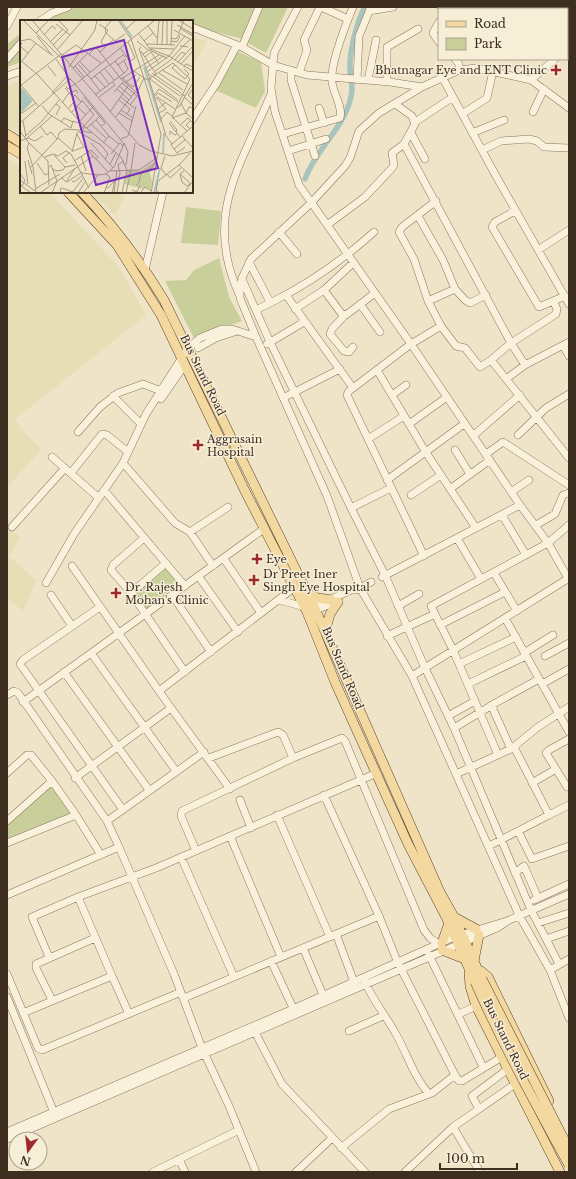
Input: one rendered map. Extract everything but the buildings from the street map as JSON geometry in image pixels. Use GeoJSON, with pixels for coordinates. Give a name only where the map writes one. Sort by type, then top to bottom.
{"type":"FeatureCollection","features":[{"type":"Feature","properties":{"kind":"main road"},"geometry":{"type":"LineString","coordinates":[[7,134],[20,142]]}},
{"type":"Feature","properties":{"kind":"main road"},"geometry":{"type":"LineString","coordinates":[[7,146],[20,153]]}},
{"type":"Feature","properties":{"kind":"main road","name":"Bus Stand Road"},"geometry":{"type":"LineString","coordinates":[[69,193],[117,245],[161,315],[245,491],[295,587],[325,632],[471,964],[470,986],[476,1006],[560,1172]]}},
{"type":"Feature","properties":{"kind":"main road","name":"Bus Stand Road"},"geometry":{"type":"LineString","coordinates":[[83,193],[104,215],[145,270],[164,300],[307,593],[310,609],[338,689],[408,844],[452,920]]}},
{"type":"Feature","properties":{"kind":"main road"},"geometry":{"type":"LineString","coordinates":[[307,593],[318,598],[334,601],[325,632]]}},
{"type":"Feature","properties":{"kind":"main road"},"geometry":{"type":"LineString","coordinates":[[471,964],[477,932],[452,920],[441,946],[471,964],[569,1149]]}},
{"type":"Feature","properties":{"kind":"main road","name":"Bus Stand Road"},"geometry":{"type":"LineString","coordinates":[[471,964],[488,977],[569,1140]]}},
{"type":"Feature","properties":{"kind":"main road"},"geometry":{"type":"LineString","coordinates":[[479,980],[514,1063],[569,1165]]}},
{"type":"Feature","properties":{"kind":"street"},"geometry":{"type":"LineString","coordinates":[[7,26],[17,7]]}},
{"type":"Feature","properties":{"kind":"street"},"geometry":{"type":"LineString","coordinates":[[42,20],[52,13],[68,7]]}},
{"type":"Feature","properties":{"kind":"street"},"geometry":{"type":"LineString","coordinates":[[193,118],[239,46],[259,7]]}},
{"type":"Feature","properties":{"kind":"street"},"geometry":{"type":"LineString","coordinates":[[298,7],[274,53],[271,94],[232,181],[226,206],[224,232],[227,262],[230,274],[256,337],[327,496],[359,589],[412,676],[519,915],[566,999],[569,1018]]}},
{"type":"Feature","properties":{"kind":"street"},"geometry":{"type":"LineString","coordinates":[[299,73],[307,50],[304,40],[320,7],[348,19]]}},
{"type":"Feature","properties":{"kind":"street"},"geometry":{"type":"LineString","coordinates":[[283,134],[339,119],[341,116],[332,78],[338,47],[353,7]]}},
{"type":"Feature","properties":{"kind":"street"},"geometry":{"type":"LineString","coordinates":[[357,80],[359,36],[370,9],[393,7]]}},
{"type":"Feature","properties":{"kind":"street"},"geometry":{"type":"LineString","coordinates":[[438,24],[433,33],[438,40]]}},
{"type":"Feature","properties":{"kind":"street"},"geometry":{"type":"LineString","coordinates":[[193,27],[239,46],[273,64],[299,73],[332,78],[387,81],[422,87]]}},
{"type":"Feature","properties":{"kind":"street"},"geometry":{"type":"LineString","coordinates":[[387,81],[387,46],[418,30]]}},
{"type":"Feature","properties":{"kind":"street"},"geometry":{"type":"LineString","coordinates":[[368,80],[376,40]]}},
{"type":"Feature","properties":{"kind":"street"},"geometry":{"type":"LineString","coordinates":[[7,58],[20,44]]}},
{"type":"Feature","properties":{"kind":"street"},"geometry":{"type":"LineString","coordinates":[[456,60],[459,64],[459,70]]}},
{"type":"Feature","properties":{"kind":"street"},"geometry":{"type":"LineString","coordinates":[[531,80],[554,60]]}},
{"type":"Feature","properties":{"kind":"street"},"geometry":{"type":"LineString","coordinates":[[240,298],[242,278],[249,262],[278,232],[311,202],[345,166],[350,158],[359,131],[379,113],[422,87],[459,70],[470,68],[531,80],[569,108]]}},
{"type":"Feature","properties":{"kind":"street"},"geometry":{"type":"LineString","coordinates":[[291,70],[291,80],[315,156]]}},
{"type":"Feature","properties":{"kind":"street"},"geometry":{"type":"LineString","coordinates":[[7,75],[20,71]]}},
{"type":"Feature","properties":{"kind":"street"},"geometry":{"type":"LineString","coordinates":[[462,114],[487,98],[493,72]]}},
{"type":"Feature","properties":{"kind":"street"},"geometry":{"type":"LineString","coordinates":[[442,77],[515,211],[568,301]]}},
{"type":"Feature","properties":{"kind":"street"},"geometry":{"type":"LineString","coordinates":[[533,112],[544,89]]}},
{"type":"Feature","properties":{"kind":"street"},"geometry":{"type":"LineString","coordinates":[[271,94],[297,181],[411,344],[464,424],[474,435],[520,505],[536,525],[569,579],[412,676]]}},
{"type":"Feature","properties":{"kind":"street"},"geometry":{"type":"LineString","coordinates":[[327,225],[365,197],[392,168],[394,165],[392,153],[404,144],[411,133],[415,122],[453,97]]}},
{"type":"Feature","properties":{"kind":"street"},"geometry":{"type":"LineString","coordinates":[[395,104],[412,116],[415,122]]}},
{"type":"Feature","properties":{"kind":"street"},"geometry":{"type":"LineString","coordinates":[[319,108],[324,123]]}},
{"type":"Feature","properties":{"kind":"street"},"geometry":{"type":"LineString","coordinates":[[472,133],[504,120]]}},
{"type":"Feature","properties":{"kind":"street"},"geometry":{"type":"LineString","coordinates":[[411,133],[425,159]]}},
{"type":"Feature","properties":{"kind":"street"},"geometry":{"type":"LineString","coordinates":[[288,151],[326,139]]}},
{"type":"Feature","properties":{"kind":"street"},"geometry":{"type":"LineString","coordinates":[[482,150],[501,140],[529,139],[537,141],[544,147],[569,148]]}},
{"type":"Feature","properties":{"kind":"street"},"geometry":{"type":"LineString","coordinates":[[404,144],[511,342],[525,365]]}},
{"type":"Feature","properties":{"kind":"street"},"geometry":{"type":"LineString","coordinates":[[145,270],[163,193]]}},
{"type":"Feature","properties":{"kind":"street"},"geometry":{"type":"LineString","coordinates":[[436,201],[402,228],[400,234],[414,259],[428,301],[441,326],[456,346],[464,348],[480,367],[511,342],[556,314],[557,309],[553,301]]}},
{"type":"Feature","properties":{"kind":"street"},"geometry":{"type":"LineString","coordinates":[[515,211],[495,222],[492,227],[538,306],[540,307],[553,301],[568,301]]}},
{"type":"Feature","properties":{"kind":"street"},"geometry":{"type":"LineString","coordinates":[[418,216],[443,260],[455,289],[469,303],[486,295]]}},
{"type":"Feature","properties":{"kind":"street"},"geometry":{"type":"LineString","coordinates":[[538,250],[569,230]]}},
{"type":"Feature","properties":{"kind":"street"},"geometry":{"type":"LineString","coordinates":[[278,232],[297,254]]}},
{"type":"Feature","properties":{"kind":"street"},"geometry":{"type":"LineString","coordinates":[[256,310],[286,295],[347,254],[374,232]]}},
{"type":"Feature","properties":{"kind":"street"},"geometry":{"type":"LineString","coordinates":[[249,262],[269,300],[272,302]]}},
{"type":"Feature","properties":{"kind":"street"},"geometry":{"type":"LineString","coordinates":[[295,309],[324,290],[354,263]]}},
{"type":"Feature","properties":{"kind":"street"},"geometry":{"type":"LineString","coordinates":[[242,278],[270,342],[398,606],[425,668],[454,728],[531,910],[559,964]]}},
{"type":"Feature","properties":{"kind":"street"},"geometry":{"type":"LineString","coordinates":[[428,301],[455,289]]}},
{"type":"Feature","properties":{"kind":"street"},"geometry":{"type":"LineString","coordinates":[[324,290],[345,315]]}},
{"type":"Feature","properties":{"kind":"street"},"geometry":{"type":"LineString","coordinates":[[353,347],[349,352],[344,351],[330,334],[332,329],[345,315],[375,293]]}},
{"type":"Feature","properties":{"kind":"street"},"geometry":{"type":"LineString","coordinates":[[286,295],[353,388]]}},
{"type":"Feature","properties":{"kind":"street"},"geometry":{"type":"LineString","coordinates":[[360,304],[380,332]]}},
{"type":"Feature","properties":{"kind":"street"},"geometry":{"type":"LineString","coordinates":[[261,347],[304,322]]}},
{"type":"Feature","properties":{"kind":"street"},"geometry":{"type":"LineString","coordinates":[[424,556],[347,395],[349,390],[411,344],[441,326]]}},
{"type":"Feature","properties":{"kind":"street"},"geometry":{"type":"LineString","coordinates":[[151,408],[157,403],[183,362],[188,348],[200,338],[222,329],[237,331],[256,337]]}},
{"type":"Feature","properties":{"kind":"street"},"geometry":{"type":"LineString","coordinates":[[198,348],[216,338],[237,331]]}},
{"type":"Feature","properties":{"kind":"street"},"geometry":{"type":"LineString","coordinates":[[506,379],[525,365],[566,343],[569,356]]}},
{"type":"Feature","properties":{"kind":"street"},"geometry":{"type":"LineString","coordinates":[[490,360],[537,416],[569,458]]}},
{"type":"Feature","properties":{"kind":"street"},"geometry":{"type":"LineString","coordinates":[[46,583],[61,554],[123,463],[142,424],[161,391],[183,362]]}},
{"type":"Feature","properties":{"kind":"street"},"geometry":{"type":"LineString","coordinates":[[283,398],[340,369]]}},
{"type":"Feature","properties":{"kind":"street"},"geometry":{"type":"LineString","coordinates":[[377,370],[425,451],[476,528]]}},
{"type":"Feature","properties":{"kind":"street"},"geometry":{"type":"LineString","coordinates":[[78,432],[100,407],[113,396],[139,385],[146,385],[161,391]]}},
{"type":"Feature","properties":{"kind":"street"},"geometry":{"type":"LineString","coordinates":[[392,395],[406,385]]}},
{"type":"Feature","properties":{"kind":"street"},"geometry":{"type":"LineString","coordinates":[[518,435],[537,416],[569,394]]}},
{"type":"Feature","properties":{"kind":"street"},"geometry":{"type":"LineString","coordinates":[[474,435],[520,395]]}},
{"type":"Feature","properties":{"kind":"street"},"geometry":{"type":"LineString","coordinates":[[113,396],[142,424]]}},
{"type":"Feature","properties":{"kind":"street"},"geometry":{"type":"LineString","coordinates":[[409,424],[447,397]]}},
{"type":"Feature","properties":{"kind":"street"},"geometry":{"type":"LineString","coordinates":[[368,439],[404,416]]}},
{"type":"Feature","properties":{"kind":"street"},"geometry":{"type":"LineString","coordinates":[[387,480],[464,424]]}},
{"type":"Feature","properties":{"kind":"street"},"geometry":{"type":"LineString","coordinates":[[12,527],[102,434],[107,435],[128,452]]}},
{"type":"Feature","properties":{"kind":"street"},"geometry":{"type":"LineString","coordinates":[[450,489],[470,474],[488,457],[499,443],[505,443],[569,485]]}},
{"type":"Feature","properties":{"kind":"street"},"geometry":{"type":"LineString","coordinates":[[455,450],[470,474]]}},
{"type":"Feature","properties":{"kind":"street"},"geometry":{"type":"LineString","coordinates":[[52,457],[98,498]]}},
{"type":"Feature","properties":{"kind":"street"},"geometry":{"type":"LineString","coordinates":[[123,463],[175,522],[190,532],[213,566]]}},
{"type":"Feature","properties":{"kind":"street"},"geometry":{"type":"LineString","coordinates":[[411,495],[441,475]]}},
{"type":"Feature","properties":{"kind":"street"},"geometry":{"type":"LineString","coordinates":[[511,492],[529,480]]}},
{"type":"Feature","properties":{"kind":"street"},"geometry":{"type":"LineString","coordinates":[[351,508],[391,488]]}},
{"type":"Feature","properties":{"kind":"street"},"geometry":{"type":"LineString","coordinates":[[104,490],[185,586]]}},
{"type":"Feature","properties":{"kind":"street"},"geometry":{"type":"LineString","coordinates":[[536,525],[555,514],[563,495],[569,493]]}},
{"type":"Feature","properties":{"kind":"street"},"geometry":{"type":"LineString","coordinates":[[383,576],[520,505]]}},
{"type":"Feature","properties":{"kind":"street"},"geometry":{"type":"LineString","coordinates":[[190,532],[228,507]]}},
{"type":"Feature","properties":{"kind":"street"},"geometry":{"type":"LineString","coordinates":[[502,515],[526,555]]}},
{"type":"Feature","properties":{"kind":"street"},"geometry":{"type":"LineString","coordinates":[[498,755],[453,650],[431,604],[494,573],[548,543],[569,525]]}},
{"type":"Feature","properties":{"kind":"street"},"geometry":{"type":"LineString","coordinates":[[23,702],[199,577],[265,528]]}},
{"type":"Feature","properties":{"kind":"street"},"geometry":{"type":"LineString","coordinates":[[144,538],[112,568],[112,572],[131,593],[185,672]]}},
{"type":"Feature","properties":{"kind":"street"},"geometry":{"type":"LineString","coordinates":[[457,538],[481,579]]}},
{"type":"Feature","properties":{"kind":"street"},"geometry":{"type":"LineString","coordinates":[[224,559],[261,613]]}},
{"type":"Feature","properties":{"kind":"street"},"geometry":{"type":"LineString","coordinates":[[131,593],[166,563]]}},
{"type":"Feature","properties":{"kind":"street"},"geometry":{"type":"LineString","coordinates":[[72,566],[171,708],[209,758],[230,789]]}},
{"type":"Feature","properties":{"kind":"street"},"geometry":{"type":"LineString","coordinates":[[494,573],[517,611]]}},
{"type":"Feature","properties":{"kind":"street"},"geometry":{"type":"LineString","coordinates":[[199,577],[238,632]]}},
{"type":"Feature","properties":{"kind":"street"},"geometry":{"type":"LineString","coordinates":[[277,602],[310,609],[334,601],[351,590],[359,589],[370,582]]}},
{"type":"Feature","properties":{"kind":"street"},"geometry":{"type":"LineString","coordinates":[[159,691],[295,587]]}},
{"type":"Feature","properties":{"kind":"street"},"geometry":{"type":"LineString","coordinates":[[440,625],[505,592]]}},
{"type":"Feature","properties":{"kind":"street"},"geometry":{"type":"LineString","coordinates":[[398,606],[419,594]]}},
{"type":"Feature","properties":{"kind":"street"},"geometry":{"type":"LineString","coordinates":[[51,595],[72,626]]}},
{"type":"Feature","properties":{"kind":"street"},"geometry":{"type":"LineString","coordinates":[[172,595],[211,652]]}},
{"type":"Feature","properties":{"kind":"street"},"geometry":{"type":"LineString","coordinates":[[100,606],[21,662],[21,667],[122,810]]}},
{"type":"Feature","properties":{"kind":"street"},"geometry":{"type":"LineString","coordinates":[[388,636],[435,614]]}},
{"type":"Feature","properties":{"kind":"street"},"geometry":{"type":"LineString","coordinates":[[505,618],[569,732]]}},
{"type":"Feature","properties":{"kind":"street"},"geometry":{"type":"LineString","coordinates":[[468,684],[525,654],[553,635]]}},
{"type":"Feature","properties":{"kind":"street"},"geometry":{"type":"LineString","coordinates":[[459,664],[516,637]]}},
{"type":"Feature","properties":{"kind":"street"},"geometry":{"type":"LineString","coordinates":[[545,656],[569,643]]}},
{"type":"Feature","properties":{"kind":"street"},"geometry":{"type":"LineString","coordinates":[[91,653],[176,771]]}},
{"type":"Feature","properties":{"kind":"street"},"geometry":{"type":"LineString","coordinates":[[454,728],[490,706],[569,669]]}},
{"type":"Feature","properties":{"kind":"street"},"geometry":{"type":"LineString","coordinates":[[64,672],[149,790]]}},
{"type":"Feature","properties":{"kind":"street"},"geometry":{"type":"LineString","coordinates":[[7,695],[16,692],[106,821],[132,877],[182,995],[203,1051],[239,1130],[256,1172]]}},
{"type":"Feature","properties":{"kind":"street"},"geometry":{"type":"LineString","coordinates":[[448,716],[475,700]]}},
{"type":"Feature","properties":{"kind":"street"},"geometry":{"type":"LineString","coordinates":[[490,706],[493,709],[512,748],[549,815]]}},
{"type":"Feature","properties":{"kind":"street"},"geometry":{"type":"LineString","coordinates":[[456,774],[512,748],[538,727],[569,706]]}},
{"type":"Feature","properties":{"kind":"street"},"geometry":{"type":"LineString","coordinates":[[75,778],[171,708]]}},
{"type":"Feature","properties":{"kind":"street"},"geometry":{"type":"LineString","coordinates":[[209,758],[278,732],[283,735],[293,758]]}},
{"type":"Feature","properties":{"kind":"street"},"geometry":{"type":"LineString","coordinates":[[196,851],[181,813],[184,810],[293,758],[342,738],[345,740],[360,780],[424,930],[430,938],[441,946]]}},
{"type":"Feature","properties":{"kind":"street"},"geometry":{"type":"LineString","coordinates":[[567,787],[547,754],[547,751],[569,738]]}},
{"type":"Feature","properties":{"kind":"street"},"geometry":{"type":"LineString","coordinates":[[106,821],[204,752]]}},
{"type":"Feature","properties":{"kind":"street"},"geometry":{"type":"LineString","coordinates":[[7,773],[29,755],[32,756],[76,815],[101,855]]}},
{"type":"Feature","properties":{"kind":"street"},"geometry":{"type":"LineString","coordinates":[[532,783],[556,769]]}},
{"type":"Feature","properties":{"kind":"street"},"geometry":{"type":"LineString","coordinates":[[49,958],[32,916],[196,851],[377,773]]}},
{"type":"Feature","properties":{"kind":"street"},"geometry":{"type":"LineString","coordinates":[[7,821],[52,781]]}},
{"type":"Feature","properties":{"kind":"street"},"geometry":{"type":"LineString","coordinates":[[324,795],[379,916],[399,965],[455,1075],[461,1082],[483,1067],[502,1058]]}},
{"type":"Feature","properties":{"kind":"street"},"geometry":{"type":"LineString","coordinates":[[240,800],[251,828]]}},
{"type":"Feature","properties":{"kind":"street"},"geometry":{"type":"LineString","coordinates":[[489,846],[569,805]]}},
{"type":"Feature","properties":{"kind":"street"},"geometry":{"type":"LineString","coordinates":[[7,843],[76,815]]}},
{"type":"Feature","properties":{"kind":"street"},"geometry":{"type":"LineString","coordinates":[[277,816],[354,982]]}},
{"type":"Feature","properties":{"kind":"street"},"geometry":{"type":"LineString","coordinates":[[518,831],[532,860],[569,846]]}},
{"type":"Feature","properties":{"kind":"street"},"geometry":{"type":"LineString","coordinates":[[230,836],[281,957]]}},
{"type":"Feature","properties":{"kind":"street"},"geometry":{"type":"LineString","coordinates":[[7,895],[119,847]]}},
{"type":"Feature","properties":{"kind":"street"},"geometry":{"type":"LineString","coordinates":[[181,857],[234,977]]}},
{"type":"Feature","properties":{"kind":"street"},"geometry":{"type":"LineString","coordinates":[[515,873],[524,866],[538,898]]}},
{"type":"Feature","properties":{"kind":"street"},"geometry":{"type":"LineString","coordinates":[[528,902],[569,884]]}},
{"type":"Feature","properties":{"kind":"street"},"geometry":{"type":"LineString","coordinates":[[7,1132],[55,1114],[203,1051],[441,946],[477,932],[498,927],[519,915],[569,894]]}},
{"type":"Feature","properties":{"kind":"street"},"geometry":{"type":"LineString","coordinates":[[78,897],[129,1014]]}},
{"type":"Feature","properties":{"kind":"street"},"geometry":{"type":"LineString","coordinates":[[538,923],[569,913]]}},
{"type":"Feature","properties":{"kind":"street"},"geometry":{"type":"LineString","coordinates":[[7,974],[38,1048],[42,1050],[129,1014],[234,977],[379,916]]}},
{"type":"Feature","properties":{"kind":"street"},"geometry":{"type":"LineString","coordinates":[[546,939],[569,931]]}},
{"type":"Feature","properties":{"kind":"street"},"geometry":{"type":"LineString","coordinates":[[52,1000],[35,966],[38,963],[95,938]]}},
{"type":"Feature","properties":{"kind":"street"},"geometry":{"type":"LineString","coordinates":[[399,965],[429,956],[441,946]]}},
{"type":"Feature","properties":{"kind":"street"},"geometry":{"type":"LineString","coordinates":[[303,948],[323,995]]}},
{"type":"Feature","properties":{"kind":"street"},"geometry":{"type":"LineString","coordinates":[[429,956],[459,1014],[483,1067]]}},
{"type":"Feature","properties":{"kind":"street"},"geometry":{"type":"LineString","coordinates":[[550,970],[569,959]]}},
{"type":"Feature","properties":{"kind":"street"},"geometry":{"type":"LineString","coordinates":[[271,961],[294,1011]]}},
{"type":"Feature","properties":{"kind":"street"},"geometry":{"type":"LineString","coordinates":[[24,1013],[112,976]]}},
{"type":"Feature","properties":{"kind":"street"},"geometry":{"type":"LineString","coordinates":[[203,1051],[255,1032],[323,995],[354,982],[364,981]]}},
{"type":"Feature","properties":{"kind":"street"},"geometry":{"type":"LineString","coordinates":[[364,981],[383,1016],[397,1036],[417,1077],[429,1094]]}},
{"type":"Feature","properties":{"kind":"street"},"geometry":{"type":"LineString","coordinates":[[7,997],[55,1114]]}},
{"type":"Feature","properties":{"kind":"street"},"geometry":{"type":"LineString","coordinates":[[459,1014],[476,1006]]}},
{"type":"Feature","properties":{"kind":"street"},"geometry":{"type":"LineString","coordinates":[[349,1031],[383,1016]]}},
{"type":"Feature","properties":{"kind":"street"},"geometry":{"type":"LineString","coordinates":[[255,1032],[278,1080],[365,1172]]}},
{"type":"Feature","properties":{"kind":"street"},"geometry":{"type":"LineString","coordinates":[[479,1109],[472,1096],[508,1069]]}},
{"type":"Feature","properties":{"kind":"street"},"geometry":{"type":"LineString","coordinates":[[405,1172],[453,1127],[535,1071]]}},
{"type":"Feature","properties":{"kind":"street"},"geometry":{"type":"LineString","coordinates":[[341,1148],[389,1109],[429,1094],[455,1075]]}},
{"type":"Feature","properties":{"kind":"street"},"geometry":{"type":"LineString","coordinates":[[7,1139],[55,1114]]}},
{"type":"Feature","properties":{"kind":"street"},"geometry":{"type":"LineString","coordinates":[[453,1127],[480,1172]]}},
{"type":"Feature","properties":{"kind":"street"},"geometry":{"type":"LineString","coordinates":[[153,1172],[239,1130]]}},
{"type":"Feature","properties":{"kind":"street"},"geometry":{"type":"LineString","coordinates":[[296,1172],[332,1138]]}},
{"type":"Feature","properties":{"kind":"street"},"geometry":{"type":"LineString","coordinates":[[179,1159],[185,1172]]}},
{"type":"Feature","properties":{"kind":"shaded area"},"geometry":{"type":"Polygon","coordinates":[[[193,37],[207,41],[193,67],[193,37]]]}},
{"type":"Feature","properties":{"kind":"shaded area"},"geometry":{"type":"Polygon","coordinates":[[[20,80],[20,134],[7,127],[7,86],[20,80]]]}},
{"type":"Feature","properties":{"kind":"shaded area"},"geometry":{"type":"Polygon","coordinates":[[[7,158],[20,167],[20,193],[50,193],[119,267],[146,315],[14,420],[41,450],[7,487],[7,158]]]}},
{"type":"Feature","properties":{"kind":"shaded area"},"geometry":{"type":"Polygon","coordinates":[[[91,193],[126,193],[115,215],[91,193]]]}},
{"type":"Feature","properties":{"kind":"shaded area"},"geometry":{"type":"Polygon","coordinates":[[[7,526],[20,537],[9,556],[36,580],[23,611],[7,598],[7,526]]]}},
{"type":"Feature","properties":{"kind":"green space"},"geometry":{"type":"Polygon","coordinates":[[[72,7],[288,7],[266,53],[239,38],[193,26],[193,20],[37,20],[44,14],[72,7]]]}},
{"type":"Feature","properties":{"kind":"green space"},"geometry":{"type":"Polygon","coordinates":[[[20,34],[20,62],[8,67],[7,44],[20,34]]]}},
{"type":"Feature","properties":{"kind":"green space"},"geometry":{"type":"Polygon","coordinates":[[[232,49],[261,62],[265,91],[256,108],[215,90],[232,49]]]}},
{"type":"Feature","properties":{"kind":"green space"},"geometry":{"type":"Polygon","coordinates":[[[186,207],[221,211],[218,245],[181,243],[186,207]]]}},
{"type":"Feature","properties":{"kind":"green space"},"geometry":{"type":"Polygon","coordinates":[[[219,258],[229,297],[242,321],[194,338],[165,281],[186,280],[194,270],[219,258]]]}},
{"type":"Feature","properties":{"kind":"green space"},"geometry":{"type":"Polygon","coordinates":[[[164,565],[180,585],[146,611],[133,593],[164,565]]]}},
{"type":"Feature","properties":{"kind":"green space"},"geometry":{"type":"Polygon","coordinates":[[[52,784],[72,814],[7,840],[7,826],[52,784]]]}},
{"type":"Feature","properties":{"kind":"waterway"},"geometry":{"type":"LineString","coordinates":[[305,179],[316,158],[342,119],[351,97],[352,90],[350,63],[352,46],[356,28],[365,7]]}},
{"type":"Feature","properties":{"kind":"place","name":"Bhatnagar Eye and ENT Clinic"},"geometry":{"type":"Point","coordinates":[556,70]}},
{"type":"Feature","properties":{"kind":"place","name":"Aggrasain Hospital"},"geometry":{"type":"Point","coordinates":[198,445]}},
{"type":"Feature","properties":{"kind":"place","name":"Eye"},"geometry":{"type":"Point","coordinates":[257,559]}},
{"type":"Feature","properties":{"kind":"place","name":"Dr Preet Iner Singh Eye Hospital"},"geometry":{"type":"Point","coordinates":[254,580]}},
{"type":"Feature","properties":{"kind":"place","name":"Dr. Rajesh Mohan's Clinic"},"geometry":{"type":"Point","coordinates":[116,593]}}]}
